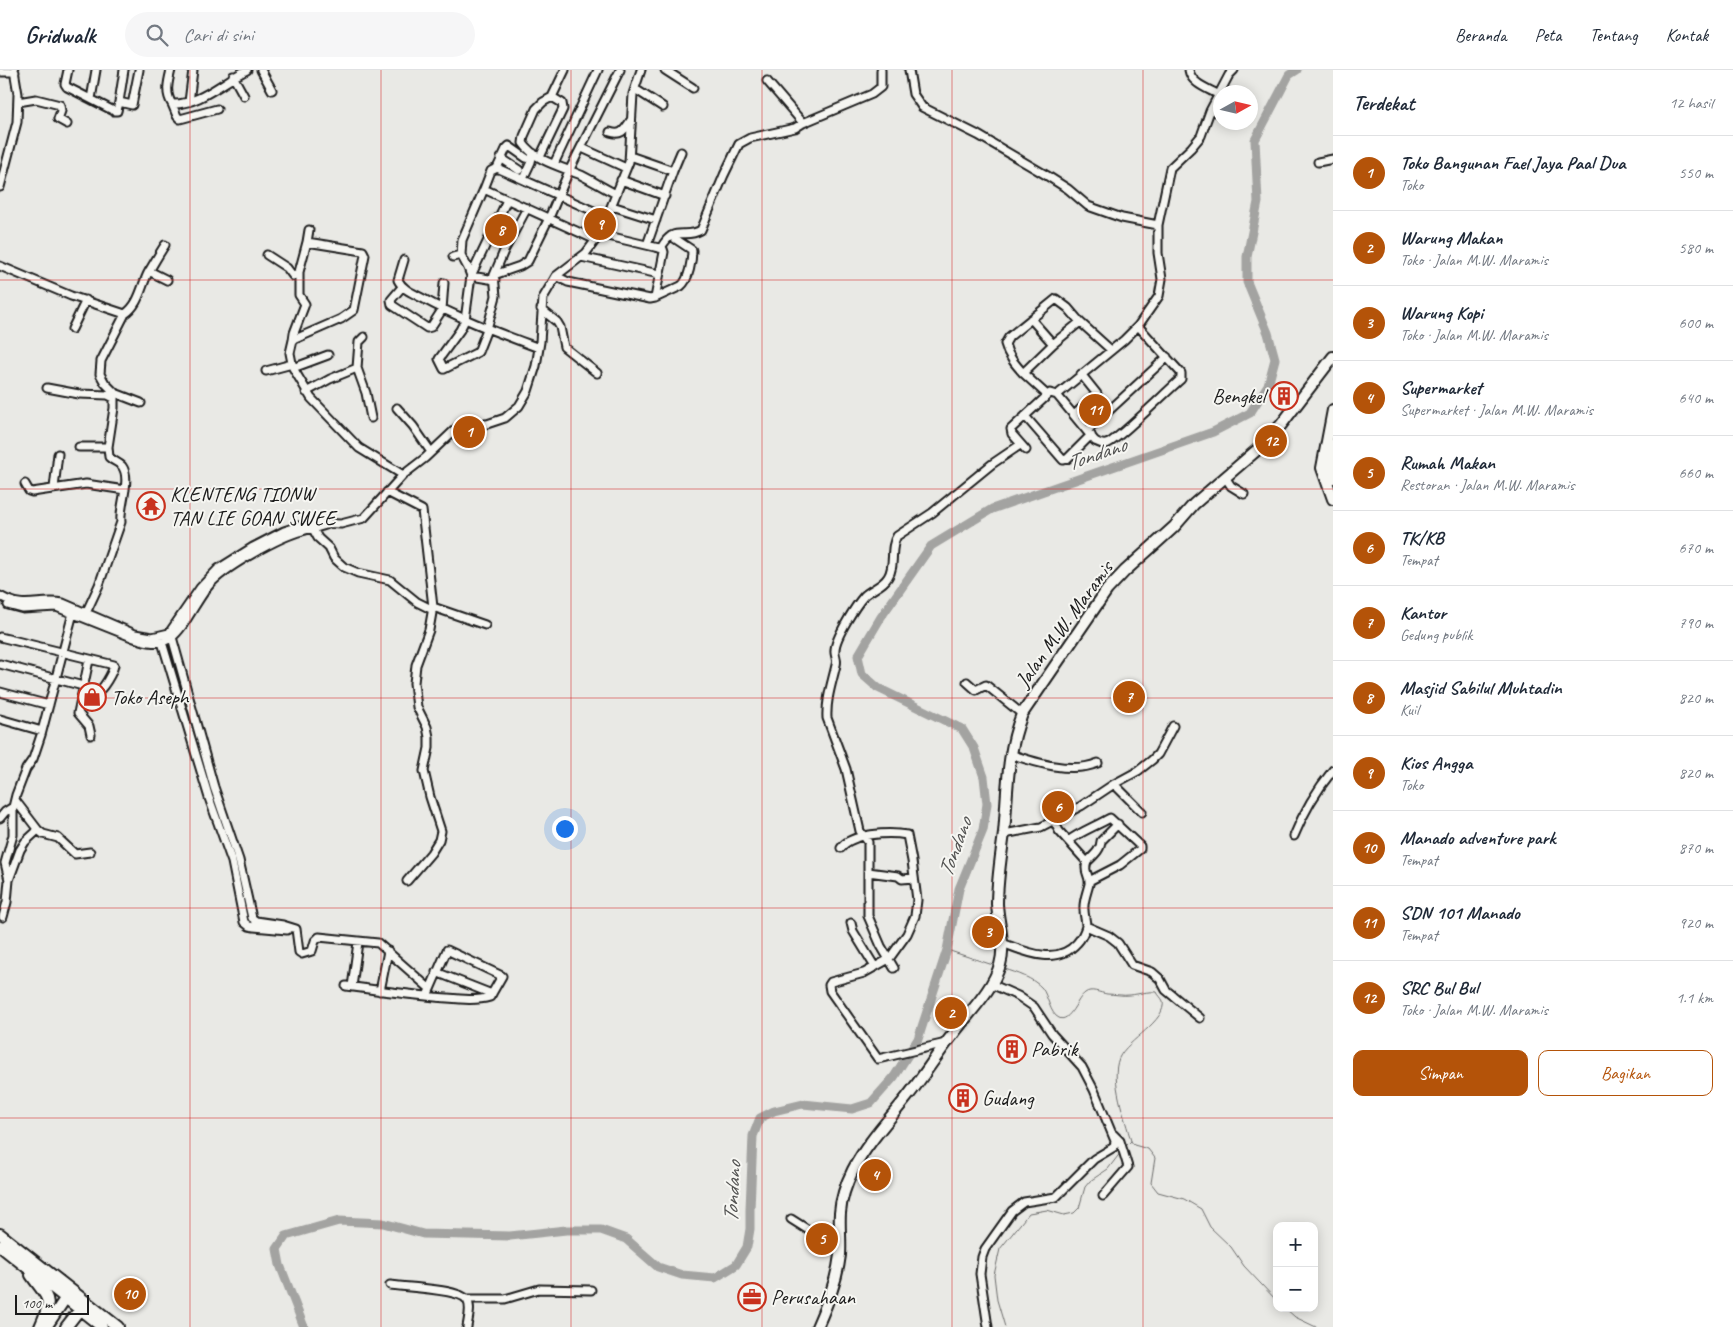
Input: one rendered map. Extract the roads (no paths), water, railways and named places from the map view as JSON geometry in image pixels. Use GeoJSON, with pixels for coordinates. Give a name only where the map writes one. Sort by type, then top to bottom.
{"type":"FeatureCollection","features":[{"type":"Feature","properties":{"kind":"highway","name":"Jalan M.W. Maramis"},"geometry":{"type":"LineString","coordinates":[[991,984],[1001,962],[1002,943],[997,891],[1004,834],[1007,777],[1014,736],[1022,714],[1107,590],[1125,571],[1174,527],[1194,504],[1281,426],[1333,357]]}},
{"type":"Feature","properties":{"kind":"highway"},"geometry":{"type":"LineString","coordinates":[[1333,410],[1322,468],[1333,499]]}},
{"type":"Feature","properties":{"kind":"highway"},"geometry":{"type":"LineString","coordinates":[[1333,444],[1331,458],[1333,478]]}},
{"type":"Feature","properties":{"kind":"highway"},"geometry":{"type":"LineString","coordinates":[[817,1327],[836,1277],[841,1242],[840,1214],[843,1194],[853,1170],[871,1141],[913,1090],[941,1044],[991,984]]}},
{"type":"Feature","properties":{"kind":"highway"},"geometry":{"type":"LineString","coordinates":[[0,1234],[69,1294],[118,1327]]}},
{"type":"Feature","properties":{"kind":"highway"},"geometry":{"type":"LineString","coordinates":[[0,1246],[24,1265],[69,1294]]}},
{"type":"Feature","properties":{"kind":"highway"},"geometry":{"type":"LineString","coordinates":[[24,1265],[45,1292],[48,1301],[48,1310],[40,1327]]}},
{"type":"Feature","properties":{"kind":"highway"},"geometry":{"type":"LineString","coordinates":[[46,1327],[69,1294]]}},
{"type":"Feature","properties":{"kind":"highway"},"geometry":{"type":"LineString","coordinates":[[66,1327],[83,1305]]}},
{"type":"Feature","properties":{"kind":"highway"},"geometry":{"type":"LineString","coordinates":[[83,1305],[102,1327]]}},
{"type":"Feature","properties":{"kind":"street"},"geometry":{"type":"LineString","coordinates":[[68,70],[66,86],[114,111],[117,111],[124,70]]}},
{"type":"Feature","properties":{"kind":"street"},"geometry":{"type":"LineString","coordinates":[[90,99],[96,70]]}},
{"type":"Feature","properties":{"kind":"street"},"geometry":{"type":"LineString","coordinates":[[119,102],[132,105],[138,70]]}},
{"type":"Feature","properties":{"kind":"street"},"geometry":{"type":"LineString","coordinates":[[171,70],[168,98],[180,119],[217,109]]}},
{"type":"Feature","properties":{"kind":"street"},"geometry":{"type":"LineString","coordinates":[[189,102],[193,70]]}},
{"type":"Feature","properties":{"kind":"street"},"geometry":{"type":"LineString","coordinates":[[172,104],[189,102],[246,70]]}},
{"type":"Feature","properties":{"kind":"street"},"geometry":{"type":"LineString","coordinates":[[261,70],[272,90]]}},
{"type":"Feature","properties":{"kind":"street"},"geometry":{"type":"LineString","coordinates":[[565,70],[552,97],[536,109],[524,136],[525,146],[554,164],[583,176],[616,194]]}},
{"type":"Feature","properties":{"kind":"street"},"geometry":{"type":"LineString","coordinates":[[554,164],[598,70]]}},
{"type":"Feature","properties":{"kind":"street"},"geometry":{"type":"LineString","coordinates":[[471,276],[495,278],[525,264],[620,70]]}},
{"type":"Feature","properties":{"kind":"street"},"geometry":{"type":"LineString","coordinates":[[0,602],[23,609],[54,606],[134,638],[144,641],[162,642],[172,637],[211,583],[284,531],[307,524],[349,523],[364,518],[403,475],[462,423],[487,424],[497,422],[511,415],[528,391],[536,366],[542,298],[556,276],[581,257],[598,237],[612,206],[630,156],[631,120],[635,88],[641,70]]}},
{"type":"Feature","properties":{"kind":"street"},"geometry":{"type":"LineString","coordinates":[[665,70],[693,88]]}},
{"type":"Feature","properties":{"kind":"street"},"geometry":{"type":"LineString","coordinates":[[660,248],[670,236],[680,233],[698,232],[700,230],[739,144],[759,135],[795,128],[876,92],[881,88],[881,70]]}},
{"type":"Feature","properties":{"kind":"street"},"geometry":{"type":"LineString","coordinates":[[909,70],[913,94],[922,107],[978,135],[1046,175],[1068,189],[1088,206],[1122,218],[1158,225]]}},
{"type":"Feature","properties":{"kind":"street"},"geometry":{"type":"LineString","coordinates":[[1189,70],[1191,78],[1213,91]]}},
{"type":"Feature","properties":{"kind":"street"},"geometry":{"type":"LineString","coordinates":[[1224,85],[1234,70]]}},
{"type":"Feature","properties":{"kind":"street"},"geometry":{"type":"LineString","coordinates":[[0,72],[14,71],[18,89],[17,122],[0,187]]}},
{"type":"Feature","properties":{"kind":"street"},"geometry":{"type":"LineString","coordinates":[[234,76],[244,96]]}},
{"type":"Feature","properties":{"kind":"street"},"geometry":{"type":"LineString","coordinates":[[767,81],[803,123]]}},
{"type":"Feature","properties":{"kind":"street"},"geometry":{"type":"LineString","coordinates":[[635,88],[663,107]]}},
{"type":"Feature","properties":{"kind":"street"},"geometry":{"type":"LineString","coordinates":[[523,179],[563,109],[562,103],[552,97]]}},
{"type":"Feature","properties":{"kind":"street"},"geometry":{"type":"LineString","coordinates":[[18,102],[36,99],[60,105],[61,111],[58,118],[66,124]]}},
{"type":"Feature","properties":{"kind":"street"},"geometry":{"type":"LineString","coordinates":[[1057,395],[1138,326],[1159,296],[1162,279],[1158,253],[1158,225],[1170,168],[1199,140],[1213,106]]}},
{"type":"Feature","properties":{"kind":"street"},"geometry":{"type":"LineString","coordinates":[[0,171],[17,112]]}},
{"type":"Feature","properties":{"kind":"street"},"geometry":{"type":"LineString","coordinates":[[610,132],[621,133],[631,120]]}},
{"type":"Feature","properties":{"kind":"street"},"geometry":{"type":"LineString","coordinates":[[471,276],[461,255],[462,240],[491,171],[497,168],[509,146],[526,158]]}},
{"type":"Feature","properties":{"kind":"street"},"geometry":{"type":"LineString","coordinates":[[582,148],[626,168]]}},
{"type":"Feature","properties":{"kind":"street"},"geometry":{"type":"LineString","coordinates":[[647,245],[681,152]]}},
{"type":"Feature","properties":{"kind":"street"},"geometry":{"type":"LineString","coordinates":[[630,156],[673,171]]}},
{"type":"Feature","properties":{"kind":"street"},"geometry":{"type":"LineString","coordinates":[[501,158],[519,170]]}},
{"type":"Feature","properties":{"kind":"street"},"geometry":{"type":"LineString","coordinates":[[1318,162],[1333,159]]}},
{"type":"Feature","properties":{"kind":"street"},"geometry":{"type":"LineString","coordinates":[[497,168],[607,218]]}},
{"type":"Feature","properties":{"kind":"street"},"geometry":{"type":"LineString","coordinates":[[621,180],[664,196]]}},
{"type":"Feature","properties":{"kind":"street"},"geometry":{"type":"LineString","coordinates":[[484,189],[549,218],[598,237],[660,248],[664,252],[655,298]]}},
{"type":"Feature","properties":{"kind":"street"},"geometry":{"type":"LineString","coordinates":[[507,200],[471,276],[465,320],[439,359],[444,369],[476,355],[487,329],[496,296],[495,278],[504,251],[527,208]]}},
{"type":"Feature","properties":{"kind":"street"},"geometry":{"type":"LineString","coordinates":[[612,206],[656,220]]}},
{"type":"Feature","properties":{"kind":"street"},"geometry":{"type":"LineString","coordinates":[[309,230],[299,272],[299,295],[305,304],[294,333],[290,353],[292,366],[306,392],[353,443],[368,455],[403,475]]}},
{"type":"Feature","properties":{"kind":"street"},"geometry":{"type":"LineString","coordinates":[[556,276],[568,282],[650,299],[655,298],[681,286],[687,277],[692,250],[670,236]]}},
{"type":"Feature","properties":{"kind":"street"},"geometry":{"type":"LineString","coordinates":[[293,340],[341,320],[354,310],[365,255],[363,251],[307,242]]}},
{"type":"Feature","properties":{"kind":"street"},"geometry":{"type":"LineString","coordinates":[[141,403],[115,393],[105,383],[100,374],[101,361],[125,314],[136,303],[149,271],[165,245]]}},
{"type":"Feature","properties":{"kind":"street"},"geometry":{"type":"LineString","coordinates":[[267,255],[286,268],[293,276],[299,272]]}},
{"type":"Feature","properties":{"kind":"street"},"geometry":{"type":"LineString","coordinates":[[453,257],[461,255]]}},
{"type":"Feature","properties":{"kind":"street"},"geometry":{"type":"LineString","coordinates":[[581,257],[659,274]]}},
{"type":"Feature","properties":{"kind":"street"},"geometry":{"type":"LineString","coordinates":[[404,260],[398,280],[402,287],[442,310],[539,348]]}},
{"type":"Feature","properties":{"kind":"street"},"geometry":{"type":"LineString","coordinates":[[0,266],[125,314]]}},
{"type":"Feature","properties":{"kind":"street"},"geometry":{"type":"LineString","coordinates":[[149,271],[167,280]]}},
{"type":"Feature","properties":{"kind":"street"},"geometry":{"type":"LineString","coordinates":[[402,287],[391,300],[392,305],[426,328],[430,327],[442,310],[444,283]]}},
{"type":"Feature","properties":{"kind":"street"},"geometry":{"type":"LineString","coordinates":[[1046,394],[1009,357],[1005,344],[1008,337],[1056,299],[1068,308],[1080,322],[1111,350]]}},
{"type":"Feature","properties":{"kind":"street"},"geometry":{"type":"LineString","coordinates":[[72,329],[86,300]]}},
{"type":"Feature","properties":{"kind":"street"},"geometry":{"type":"LineString","coordinates":[[541,309],[557,322],[560,327],[564,347],[597,374]]}},
{"type":"Feature","properties":{"kind":"street"},"geometry":{"type":"LineString","coordinates":[[1031,319],[1054,344]]}},
{"type":"Feature","properties":{"kind":"street"},"geometry":{"type":"LineString","coordinates":[[1023,373],[1080,322]]}},
{"type":"Feature","properties":{"kind":"street"},"geometry":{"type":"LineString","coordinates":[[1026,450],[1010,432],[1046,394],[1053,393],[1057,395],[1100,444],[1108,444],[1181,379],[1182,373],[1138,326]]}},
{"type":"Feature","properties":{"kind":"street"},"geometry":{"type":"LineString","coordinates":[[364,337],[358,346],[357,368],[366,393],[371,418]]}},
{"type":"Feature","properties":{"kind":"street"},"geometry":{"type":"LineString","coordinates":[[266,371],[292,366],[328,355]]}},
{"type":"Feature","properties":{"kind":"street"},"geometry":{"type":"LineString","coordinates":[[1025,416],[1063,460],[1167,357]]}},
{"type":"Feature","properties":{"kind":"street"},"geometry":{"type":"LineString","coordinates":[[306,392],[330,379],[357,368]]}},
{"type":"Feature","properties":{"kind":"street"},"geometry":{"type":"LineString","coordinates":[[1074,415],[1098,394],[1082,374]]}},
{"type":"Feature","properties":{"kind":"street"},"geometry":{"type":"LineString","coordinates":[[47,388],[79,394],[108,395],[114,398],[108,447],[109,456],[119,463],[125,473],[125,490],[120,512],[121,522],[99,585],[86,613]]}},
{"type":"Feature","properties":{"kind":"street"},"geometry":{"type":"LineString","coordinates":[[397,408],[413,426],[431,452]]}},
{"type":"Feature","properties":{"kind":"street"},"geometry":{"type":"LineString","coordinates":[[894,968],[881,946],[868,916],[868,842],[860,831],[846,769],[828,718],[827,701],[829,688],[837,662],[834,651],[839,636],[864,596],[881,585],[888,577],[891,571],[894,541],[897,536],[932,513],[992,464],[1020,445]]}},
{"type":"Feature","properties":{"kind":"street"},"geometry":{"type":"LineString","coordinates":[[79,447],[108,447]]}},
{"type":"Feature","properties":{"kind":"street"},"geometry":{"type":"LineString","coordinates":[[54,488],[58,454]]}},
{"type":"Feature","properties":{"kind":"street"},"geometry":{"type":"LineString","coordinates":[[1225,477],[1231,486],[1244,494]]}},
{"type":"Feature","properties":{"kind":"street"},"geometry":{"type":"LineString","coordinates":[[25,484],[29,492],[86,484],[125,490]]}},
{"type":"Feature","properties":{"kind":"street"},"geometry":{"type":"LineString","coordinates":[[387,492],[422,510],[433,609],[429,630],[419,656],[414,682],[418,707],[427,727],[429,737],[429,748],[424,771],[430,798],[442,831],[431,853],[407,880]]}},
{"type":"Feature","properties":{"kind":"street"},"geometry":{"type":"LineString","coordinates":[[0,596],[10,601],[27,605],[57,602],[135,634],[152,637],[164,635],[172,629],[200,588],[218,569],[271,541],[331,523]]}},
{"type":"Feature","properties":{"kind":"street"},"geometry":{"type":"LineString","coordinates":[[313,528],[318,538],[329,548],[334,558],[344,567],[358,573],[390,580],[417,602],[433,609],[485,625]]}},
{"type":"Feature","properties":{"kind":"street"},"geometry":{"type":"LineString","coordinates":[[9,880],[5,863],[12,837],[14,803],[18,788],[33,759],[42,731],[73,613]]}},
{"type":"Feature","properties":{"kind":"street"},"geometry":{"type":"LineString","coordinates":[[0,637],[109,664],[114,667],[111,674],[96,693],[0,664]]}},
{"type":"Feature","properties":{"kind":"street"},"geometry":{"type":"LineString","coordinates":[[172,637],[236,861],[242,917],[245,924],[266,928],[287,930],[290,928],[297,930],[299,948],[302,954],[312,951],[315,941],[319,937],[378,943],[428,992]]}},
{"type":"Feature","properties":{"kind":"street"},"geometry":{"type":"LineString","coordinates":[[162,642],[210,798],[236,861]]}},
{"type":"Feature","properties":{"kind":"street"},"geometry":{"type":"LineString","coordinates":[[89,660],[85,690],[78,713],[89,726],[90,735]]}},
{"type":"Feature","properties":{"kind":"street"},"geometry":{"type":"LineString","coordinates":[[967,682],[976,690],[986,684],[1022,714]]}},
{"type":"Feature","properties":{"kind":"street"},"geometry":{"type":"LineString","coordinates":[[0,692],[49,705]]}},
{"type":"Feature","properties":{"kind":"street"},"geometry":{"type":"LineString","coordinates":[[0,719],[42,731]]}},
{"type":"Feature","properties":{"kind":"street"},"geometry":{"type":"LineString","coordinates":[[1004,834],[1041,827],[1081,806],[1138,771],[1158,754],[1173,726]]}},
{"type":"Feature","properties":{"kind":"street"},"geometry":{"type":"LineString","coordinates":[[1010,754],[1038,763],[1071,767],[1090,766],[1098,763]]}},
{"type":"Feature","properties":{"kind":"street"},"geometry":{"type":"LineString","coordinates":[[1294,836],[1301,817],[1317,790],[1333,770]]}},
{"type":"Feature","properties":{"kind":"street"},"geometry":{"type":"LineString","coordinates":[[1114,784],[1142,812]]}},
{"type":"Feature","properties":{"kind":"street"},"geometry":{"type":"LineString","coordinates":[[0,818],[14,803]]}},
{"type":"Feature","properties":{"kind":"street"},"geometry":{"type":"LineString","coordinates":[[14,803],[43,834],[58,838],[75,854],[90,852]]}},
{"type":"Feature","properties":{"kind":"street"},"geometry":{"type":"LineString","coordinates":[[1068,841],[1076,834],[1099,825],[1110,818],[1140,846],[1140,849],[1120,865],[1089,882]]}},
{"type":"Feature","properties":{"kind":"street"},"geometry":{"type":"LineString","coordinates":[[1054,820],[1059,831],[1087,862]]}},
{"type":"Feature","properties":{"kind":"street"},"geometry":{"type":"LineString","coordinates":[[1002,943],[1033,954],[1052,956],[1062,955],[1076,945],[1086,926],[1084,905],[1089,882],[1084,869],[1087,862],[1101,846],[1101,841],[1118,824]]}},
{"type":"Feature","properties":{"kind":"street"},"geometry":{"type":"LineString","coordinates":[[3,917],[7,902],[9,880],[20,850],[25,842],[38,830]]}},
{"type":"Feature","properties":{"kind":"street"},"geometry":{"type":"LineString","coordinates":[[841,848],[847,841],[865,836],[907,835],[917,900],[915,916],[907,934],[889,959],[864,973],[835,980],[829,985],[830,991],[878,1059],[941,1044]]}},
{"type":"Feature","properties":{"kind":"street"},"geometry":{"type":"LineString","coordinates":[[868,872],[902,878],[914,878]]}},
{"type":"Feature","properties":{"kind":"street"},"geometry":{"type":"LineString","coordinates":[[851,923],[853,931],[875,967]]}},
{"type":"Feature","properties":{"kind":"street"},"geometry":{"type":"LineString","coordinates":[[1086,926],[1109,936],[1118,944],[1132,965],[1152,972],[1160,979],[1166,990],[1200,1018]]}},
{"type":"Feature","properties":{"kind":"street"},"geometry":{"type":"LineString","coordinates":[[358,942],[349,987],[380,991],[428,992],[473,999],[488,997],[492,994],[502,976],[446,950],[428,992]]}},
{"type":"Feature","properties":{"kind":"street"},"geometry":{"type":"LineString","coordinates":[[380,991],[388,951]]}},
{"type":"Feature","properties":{"kind":"street"},"geometry":{"type":"LineString","coordinates":[[436,972],[492,994]]}},
{"type":"Feature","properties":{"kind":"street"},"geometry":{"type":"LineString","coordinates":[[988,1327],[980,1274],[982,1256],[985,1249],[1012,1211],[1024,1202],[1056,1196],[1094,1159],[1114,1147],[1115,1141],[1094,1090],[1082,1067],[1052,1034],[1034,1008],[1018,996],[991,984]]}},
{"type":"Feature","properties":{"kind":"street"},"geometry":{"type":"LineString","coordinates":[[1103,1196],[1128,1167],[1120,1141],[1112,1134]]}},
{"type":"Feature","properties":{"kind":"street"},"geometry":{"type":"LineString","coordinates":[[791,1220],[810,1231],[841,1242]]}},
{"type":"Feature","properties":{"kind":"street"},"geometry":{"type":"LineString","coordinates":[[390,1285],[451,1292],[467,1299],[505,1299],[539,1289],[591,1290]]}},
{"type":"Feature","properties":{"kind":"street"},"geometry":{"type":"LineString","coordinates":[[467,1299],[469,1307],[467,1327]]}},
{"type":"Feature","properties":{"kind":"waterway","name":"Tondano"},"geometry":{"type":"LineString","coordinates":[[304,1327],[280,1265],[277,1249],[286,1236],[339,1221],[383,1223],[423,1234],[510,1236],[566,1230],[601,1230],[626,1239],[658,1267],[682,1275],[715,1278],[736,1265],[747,1247],[750,1229],[753,1136],[760,1118],[774,1111],[803,1104],[852,1109],[871,1103],[894,1077],[918,1039],[947,950],[959,889],[983,830],[987,804],[984,777],[974,748],[962,729],[878,688],[862,674],[858,656],[881,617],[931,546],[992,509],[1213,432],[1250,413],[1268,385],[1275,359],[1268,333],[1247,282],[1247,257],[1258,202],[1255,140],[1289,75],[1297,70]]}},
{"type":"Feature","properties":{"kind":"waterway"},"geometry":{"type":"LineString","coordinates":[[947,950],[996,966]]}},
{"type":"Feature","properties":{"kind":"waterway"},"geometry":{"type":"LineString","coordinates":[[1005,969],[1025,976],[1038,984],[1044,991],[1053,1013],[1063,1019],[1070,1014],[1082,996],[1087,992],[1124,995],[1157,992],[1163,1001],[1163,1008],[1159,1016],[1123,1051],[1117,1067],[1116,1077],[1119,1099],[1131,1141],[1134,1145],[1148,1149],[1155,1158],[1151,1183],[1158,1192],[1184,1199],[1201,1209],[1210,1227],[1231,1247],[1244,1266],[1273,1297]]}},
{"type":"Feature","properties":{"kind":"waterway"},"geometry":{"type":"LineString","coordinates":[[1125,1147],[1131,1141]]}},
{"type":"Feature","properties":{"kind":"waterway"},"geometry":{"type":"LineString","coordinates":[[1005,1327],[997,1300],[994,1275],[1000,1249],[1029,1213],[1047,1210],[1064,1215],[1074,1213],[1079,1208],[1085,1187],[1090,1181],[1108,1169],[1121,1152]]}},
{"type":"Feature","properties":{"kind":"waterway"},"geometry":{"type":"LineString","coordinates":[[1289,1312],[1295,1317],[1316,1327]]}},
{"type":"Feature","properties":{"kind":"place","name":"Kios Angga"},"geometry":{"type":"Point","coordinates":[600,224]}},
{"type":"Feature","properties":{"kind":"place","name":"Masjid Sabilul Muhtadin"},"geometry":{"type":"Point","coordinates":[501,230]}},
{"type":"Feature","properties":{"kind":"place","name":"Bengkel"},"geometry":{"type":"Point","coordinates":[1284,396]}},
{"type":"Feature","properties":{"kind":"place","name":"SDN 101 Manado"},"geometry":{"type":"Point","coordinates":[1095,410]}},
{"type":"Feature","properties":{"kind":"place","name":"Toko Bangunan Fael Jaya Paal Dua"},"geometry":{"type":"Point","coordinates":[469,432]}},
{"type":"Feature","properties":{"kind":"place","name":"SRC Bul Bul"},"geometry":{"type":"Point","coordinates":[1271,441]}},
{"type":"Feature","properties":{"kind":"place","name":"KLENTENG TIONW TAN LIE GOAN SWEE"},"geometry":{"type":"Point","coordinates":[151,506]}},
{"type":"Feature","properties":{"kind":"place","name":"Toko Aseph"},"geometry":{"type":"Point","coordinates":[92,697]}},
{"type":"Feature","properties":{"kind":"place","name":"Kantor"},"geometry":{"type":"Point","coordinates":[1129,697]}},
{"type":"Feature","properties":{"kind":"place","name":"TK/KB"},"geometry":{"type":"Point","coordinates":[1058,807]}},
{"type":"Feature","properties":{"kind":"place","name":"Warung Kopi"},"geometry":{"type":"Point","coordinates":[988,932]}},
{"type":"Feature","properties":{"kind":"place","name":"Warung Makan"},"geometry":{"type":"Point","coordinates":[951,1013]}},
{"type":"Feature","properties":{"kind":"place","name":"Pabrik"},"geometry":{"type":"Point","coordinates":[1012,1049]}},
{"type":"Feature","properties":{"kind":"place","name":"Gudang"},"geometry":{"type":"Point","coordinates":[963,1098]}},
{"type":"Feature","properties":{"kind":"place","name":"Supermarket"},"geometry":{"type":"Point","coordinates":[875,1175]}},
{"type":"Feature","properties":{"kind":"place","name":"Rumah Makan"},"geometry":{"type":"Point","coordinates":[822,1239]}},
{"type":"Feature","properties":{"kind":"place","name":"Manado adventure park"},"geometry":{"type":"Point","coordinates":[130,1294]}},
{"type":"Feature","properties":{"kind":"place","name":"Perusahaan"},"geometry":{"type":"Point","coordinates":[752,1297]}}]}
